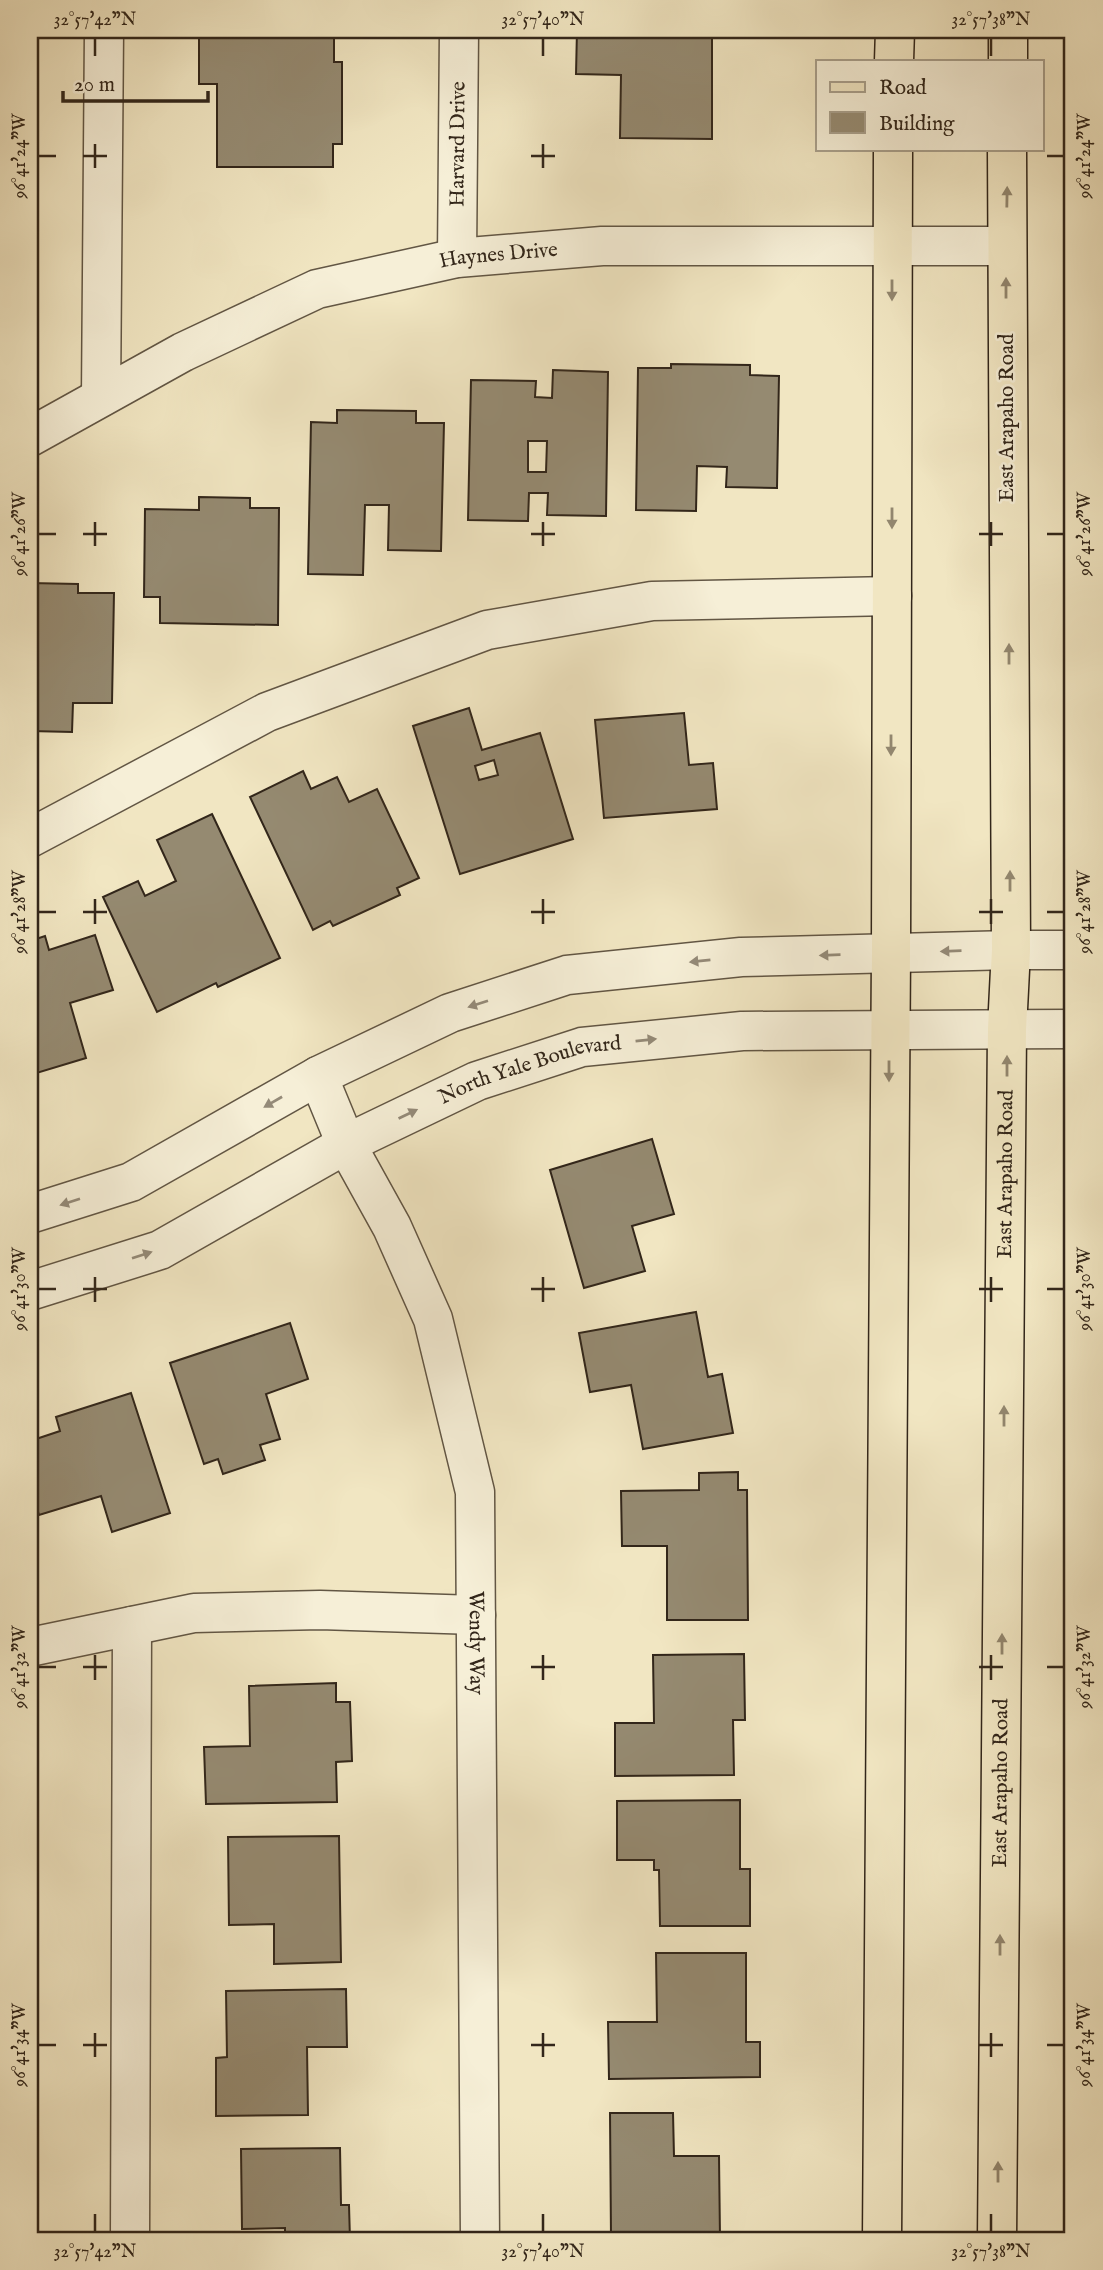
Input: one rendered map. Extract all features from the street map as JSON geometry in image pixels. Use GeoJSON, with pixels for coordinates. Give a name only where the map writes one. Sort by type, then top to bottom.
{"type":"FeatureCollection","features":[{"type":"Feature","properties":{"kind":"main road"},"geometry":{"type":"LineString","coordinates":[[894,60],[895,30]]}},
{"type":"Feature","properties":{"kind":"main road"},"geometry":{"type":"LineString","coordinates":[[1008,30],[1008,60]]}},
{"type":"Feature","properties":{"kind":"main road"},"geometry":{"type":"LineString","coordinates":[[882,2240],[891,953],[893,150]]}},
{"type":"Feature","properties":{"kind":"main road","name":"East Arapaho Road"},"geometry":{"type":"LineString","coordinates":[[997,2240],[1007,1029],[1011,950],[1007,150]]}},
{"type":"Feature","properties":{"kind":"street"},"geometry":{"type":"LineString","coordinates":[[101,397],[104,30]]}},
{"type":"Feature","properties":{"kind":"street","name":"Harvard Drive"},"geometry":{"type":"LineString","coordinates":[[457,258],[459,30]]}},
{"type":"Feature","properties":{"kind":"street","name":"Haynes Drive"},"geometry":{"type":"LineString","coordinates":[[30,436],[183,352],[317,289],[457,258],[602,246],[1006,246]]}},
{"type":"Feature","properties":{"kind":"street"},"geometry":{"type":"LineString","coordinates":[[30,838],[267,712],[487,630],[652,601],[892,596]]}},
{"type":"Feature","properties":{"kind":"street"},"geometry":{"type":"LineString","coordinates":[[30,1214],[131,1182],[318,1076],[450,1013],[566,975],[741,957],[1073,950]]}},
{"type":"Feature","properties":{"kind":"street","name":"North Yale Boulevard"},"geometry":{"type":"LineString","coordinates":[[30,1291],[160,1250],[346,1144],[477,1081],[582,1047],[742,1031],[1073,1029]]}},
{"type":"Feature","properties":{"kind":"street","name":"Wendy Way"},"geometry":{"type":"LineString","coordinates":[[318,1076],[346,1144],[392,1227],[433,1319],[475,1492],[480,2240]]}},
{"type":"Feature","properties":{"kind":"street"},"geometry":{"type":"LineString","coordinates":[[30,1647],[194,1614],[320,1610],[476,1615]]}},
{"type":"Feature","properties":{"kind":"street"},"geometry":{"type":"LineString","coordinates":[[130,2240],[132,1626]]}},
{"type":"Feature","properties":{"kind":"building"},"geometry":{"type":"Polygon","coordinates":[[[199,30],[334,30],[334,62],[342,62],[342,144],[333,144],[333,167],[217,167],[217,84],[199,84],[199,30]]]}},
{"type":"Feature","properties":{"kind":"building"},"geometry":{"type":"Polygon","coordinates":[[[577,30],[712,30],[712,139],[620,138],[621,75],[576,74],[577,30]]]}},
{"type":"Feature","properties":{"kind":"building"},"geometry":{"type":"Polygon","coordinates":[[[671,364],[750,365],[750,375],[779,376],[777,488],[726,487],[727,467],[697,466],[696,511],[636,510],[638,368],[671,368],[671,364]]]}},
{"type":"Feature","properties":{"kind":"building"},"geometry":{"type":"Polygon","coordinates":[[[553,370],[608,372],[606,516],[547,515],[548,493],[529,493],[528,521],[468,520],[471,380],[536,381],[535,397],[552,398],[553,370]],[[528,441],[528,472],[546,472],[547,441],[528,441]]]}},
{"type":"Feature","properties":{"kind":"building"},"geometry":{"type":"Polygon","coordinates":[[[337,410],[416,411],[416,423],[444,423],[441,551],[388,550],[389,505],[365,505],[363,575],[308,574],[311,422],[337,423],[337,410]]]}},
{"type":"Feature","properties":{"kind":"building"},"geometry":{"type":"Polygon","coordinates":[[[199,497],[250,498],[250,508],[279,508],[278,625],[160,623],[160,597],[144,597],[145,509],[199,510],[199,497]]]}},
{"type":"Feature","properties":{"kind":"building"},"geometry":{"type":"Polygon","coordinates":[[[30,583],[78,584],[78,593],[114,593],[112,703],[73,703],[72,732],[30,731],[30,583]]]}},
{"type":"Feature","properties":{"kind":"building"},"geometry":{"type":"Polygon","coordinates":[[[469,708],[482,750],[540,733],[573,839],[460,874],[413,726],[469,708]],[[494,760],[475,766],[479,780],[498,775],[494,760]]]}},
{"type":"Feature","properties":{"kind":"building"},"geometry":{"type":"Polygon","coordinates":[[[684,713],[689,765],[713,763],[717,809],[604,818],[595,720],[684,713]]]}},
{"type":"Feature","properties":{"kind":"building"},"geometry":{"type":"Polygon","coordinates":[[[303,771],[311,789],[337,777],[349,802],[377,789],[419,878],[397,888],[400,895],[333,926],[330,921],[313,930],[250,797],[303,771]]]}},
{"type":"Feature","properties":{"kind":"building"},"geometry":{"type":"Polygon","coordinates":[[[212,814],[280,958],[218,987],[216,983],[157,1012],[103,897],[138,881],[145,896],[176,881],[157,840],[212,814]]]}},
{"type":"Feature","properties":{"kind":"building"},"geometry":{"type":"Polygon","coordinates":[[[95,935],[113,990],[70,1003],[86,1058],[30,1075],[30,941],[45,936],[49,950],[95,935]]]}},
{"type":"Feature","properties":{"kind":"building"},"geometry":{"type":"Polygon","coordinates":[[[652,1139],[674,1214],[632,1226],[645,1271],[584,1288],[550,1170],[652,1139]]]}},
{"type":"Feature","properties":{"kind":"building"},"geometry":{"type":"Polygon","coordinates":[[[696,1312],[708,1377],[722,1374],[733,1433],[643,1449],[631,1385],[590,1392],[579,1333],[696,1312]]]}},
{"type":"Feature","properties":{"kind":"building"},"geometry":{"type":"Polygon","coordinates":[[[290,1323],[308,1379],[266,1394],[280,1439],[260,1445],[265,1460],[223,1474],[218,1459],[204,1464],[170,1363],[290,1323]]]}},
{"type":"Feature","properties":{"kind":"building"},"geometry":{"type":"Polygon","coordinates":[[[131,1393],[170,1513],[112,1532],[101,1496],[39,1515],[30,1485],[30,1441],[60,1431],[56,1417],[131,1393]]]}},
{"type":"Feature","properties":{"kind":"building"},"geometry":{"type":"Polygon","coordinates":[[[738,1472],[738,1490],[747,1490],[748,1620],[667,1620],[667,1546],[622,1546],[621,1491],[699,1490],[699,1473],[738,1472]]]}},
{"type":"Feature","properties":{"kind":"building"},"geometry":{"type":"Polygon","coordinates":[[[744,1654],[745,1720],[733,1720],[734,1775],[615,1776],[615,1723],[654,1723],[653,1655],[744,1654]]]}},
{"type":"Feature","properties":{"kind":"building"},"geometry":{"type":"Polygon","coordinates":[[[336,1683],[336,1702],[350,1702],[352,1761],[336,1762],[337,1802],[206,1804],[204,1747],[250,1746],[249,1686],[336,1683]]]}},
{"type":"Feature","properties":{"kind":"building"},"geometry":{"type":"Polygon","coordinates":[[[740,1800],[740,1869],[750,1869],[750,1926],[660,1926],[659,1870],[654,1870],[654,1860],[617,1860],[617,1801],[740,1800]]]}},
{"type":"Feature","properties":{"kind":"building"},"geometry":{"type":"Polygon","coordinates":[[[339,1836],[341,1962],[274,1964],[274,1924],[229,1925],[228,1837],[339,1836]]]}},
{"type":"Feature","properties":{"kind":"building"},"geometry":{"type":"Polygon","coordinates":[[[656,1953],[746,1953],[746,2042],[760,2042],[760,2077],[609,2079],[608,2022],[657,2022],[656,1953]]]}},
{"type":"Feature","properties":{"kind":"building"},"geometry":{"type":"Polygon","coordinates":[[[346,1989],[347,2047],[307,2047],[308,2115],[216,2116],[216,2058],[227,2057],[226,1991],[346,1989]]]}},
{"type":"Feature","properties":{"kind":"building"},"geometry":{"type":"Polygon","coordinates":[[[610,2113],[673,2113],[674,2156],[719,2156],[720,2238],[611,2238],[610,2113]]]}},
{"type":"Feature","properties":{"kind":"building"},"geometry":{"type":"Polygon","coordinates":[[[340,2148],[341,2205],[349,2205],[350,2240],[285,2240],[285,2228],[242,2229],[241,2149],[340,2148]]]}}]}
